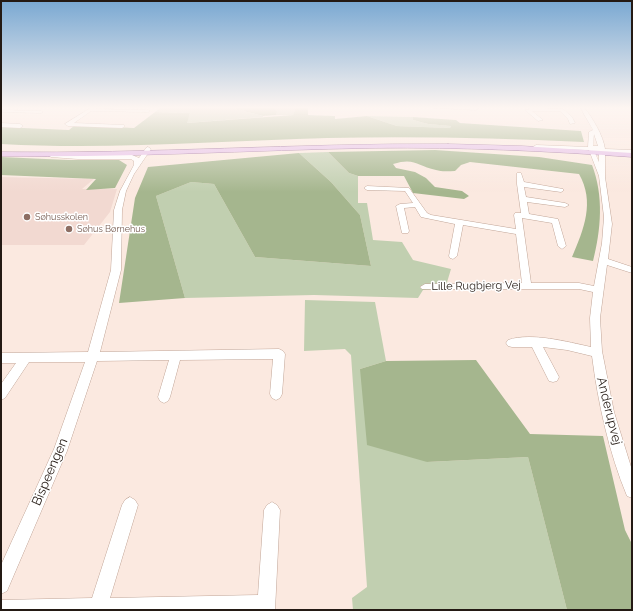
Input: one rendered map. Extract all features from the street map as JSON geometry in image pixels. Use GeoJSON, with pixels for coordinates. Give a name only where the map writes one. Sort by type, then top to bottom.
{"type":"FeatureCollection","features":[{"type":"Feature","properties":{"kind":"main road"},"geometry":{"type":"LineString","coordinates":[[1,148],[146,152],[383,141],[487,142],[632,152]]}},
{"type":"Feature","properties":{"kind":"main road"},"geometry":{"type":"LineString","coordinates":[[1,154],[437,146],[591,149]]}},
{"type":"Feature","properties":{"kind":"street"},"geometry":{"type":"LineString","coordinates":[[591,149],[592,136]]}},
{"type":"Feature","properties":{"kind":"street","name":"Anderupvej"},"geometry":{"type":"LineString","coordinates":[[597,136],[602,150],[602,176],[608,213],[608,230],[598,290],[595,327],[597,353],[604,398],[627,465],[632,491]]}},
{"type":"Feature","properties":{"kind":"street","name":"Anderupvej"},"geometry":{"type":"LineString","coordinates":[[591,149],[602,176]]}},
{"type":"Feature","properties":{"kind":"street","name":"Bispeengen"},"geometry":{"type":"LineString","coordinates":[[1,585],[60,451],[93,356],[116,270],[118,210],[123,191],[146,152]]}},
{"type":"Feature","properties":{"kind":"street"},"geometry":{"type":"LineString","coordinates":[[43,154],[78,157],[132,157],[137,160],[137,165]]}},
{"type":"Feature","properties":{"kind":"street"},"geometry":{"type":"LineString","coordinates":[[519,174],[525,216],[555,220],[562,246]]}},
{"type":"Feature","properties":{"kind":"street"},"geometry":{"type":"LineString","coordinates":[[520,184],[561,190]]}},
{"type":"Feature","properties":{"kind":"street"},"geometry":{"type":"LineString","coordinates":[[367,188],[407,190],[424,215],[429,217],[520,232]]}},
{"type":"Feature","properties":{"kind":"street"},"geometry":{"type":"LineString","coordinates":[[523,199],[565,205]]}},
{"type":"Feature","properties":{"kind":"street"},"geometry":{"type":"LineString","coordinates":[[405,231],[400,206],[417,206]]}},
{"type":"Feature","properties":{"kind":"street","name":"Lille Rugbjerg Vej"},"geometry":{"type":"LineString","coordinates":[[525,216],[518,214],[526,285]]}},
{"type":"Feature","properties":{"kind":"street"},"geometry":{"type":"LineString","coordinates":[[453,256],[459,223]]}},
{"type":"Feature","properties":{"kind":"street"},"geometry":{"type":"LineString","coordinates":[[603,260],[632,270]]}},
{"type":"Feature","properties":{"kind":"street","name":"Lille Rugbjerg Vej"},"geometry":{"type":"LineString","coordinates":[[425,287],[526,285],[579,286],[598,290]]}},
{"type":"Feature","properties":{"kind":"street"},"geometry":{"type":"LineString","coordinates":[[512,342],[535,342],[567,346],[597,353]]}},
{"type":"Feature","properties":{"kind":"street"},"geometry":{"type":"LineString","coordinates":[[535,342],[553,377]]}},
{"type":"Feature","properties":{"kind":"street"},"geometry":{"type":"LineString","coordinates":[[1,358],[279,354],[276,394]]}},
{"type":"Feature","properties":{"kind":"street"},"geometry":{"type":"LineString","coordinates":[[164,397],[176,355]]}},
{"type":"Feature","properties":{"kind":"street"},"geometry":{"type":"LineString","coordinates":[[1,394],[26,357]]}},
{"type":"Feature","properties":{"kind":"street"},"geometry":{"type":"LineString","coordinates":[[97,608],[130,505]]}},
{"type":"Feature","properties":{"kind":"street"},"geometry":{"type":"LineString","coordinates":[[1,609],[266,607],[272,510]]}},
{"type":"Feature","properties":{"kind":"shaded area"},"geometry":{"type":"Polygon","coordinates":[[[1,177],[94,179],[82,189],[117,189],[110,212],[84,245],[1,245],[1,177]]]}},
{"type":"Feature","properties":{"kind":"green space"},"geometry":{"type":"Polygon","coordinates":[[[1,136],[582,136],[584,142],[488,138],[391,137],[124,146],[42,146],[1,144],[1,136]]]}},
{"type":"Feature","properties":{"kind":"green space"},"geometry":{"type":"Polygon","coordinates":[[[435,150],[539,157],[592,165],[596,177],[600,201],[598,237],[593,261],[572,257],[584,226],[587,205],[584,184],[579,174],[470,162],[461,165],[455,171],[438,171],[406,161],[393,164],[396,168],[415,172],[426,178],[435,187],[462,191],[469,196],[464,199],[413,193],[404,176],[358,176],[349,173],[328,152],[435,150]]]}},
{"type":"Feature","properties":{"kind":"green space"},"geometry":{"type":"Polygon","coordinates":[[[328,152],[349,173],[358,176],[358,203],[367,203],[373,240],[402,242],[413,260],[451,269],[445,289],[423,290],[418,298],[314,295],[185,298],[156,196],[191,182],[214,184],[255,257],[371,266],[360,215],[331,182],[299,153],[328,152]]]}},
{"type":"Feature","properties":{"kind":"green space"},"geometry":{"type":"Polygon","coordinates":[[[299,153],[331,182],[360,215],[371,266],[255,257],[214,184],[191,182],[156,196],[185,298],[119,303],[135,198],[148,167],[299,153]]]}},
{"type":"Feature","properties":{"kind":"green space"},"geometry":{"type":"Polygon","coordinates":[[[1,157],[68,160],[119,160],[127,165],[115,188],[86,190],[96,179],[1,175],[1,157]]]}},
{"type":"Feature","properties":{"kind":"green space"},"geometry":{"type":"Polygon","coordinates":[[[305,300],[375,302],[386,361],[360,369],[427,462],[528,457],[567,610],[353,610],[352,598],[367,587],[351,355],[345,349],[304,351],[305,300]]]}},
{"type":"Feature","properties":{"kind":"green space"},"geometry":{"type":"Polygon","coordinates":[[[476,360],[530,434],[603,436],[625,530],[632,544],[632,610],[567,610],[528,457],[427,462],[367,445],[360,369],[386,361],[476,360]]]}},
{"type":"Feature","properties":{"kind":"place","name":"Søhusskolen"},"geometry":{"type":"Point","coordinates":[27,217]}},
{"type":"Feature","properties":{"kind":"place","name":"Søhus Børnehus"},"geometry":{"type":"Point","coordinates":[69,229]}}]}
